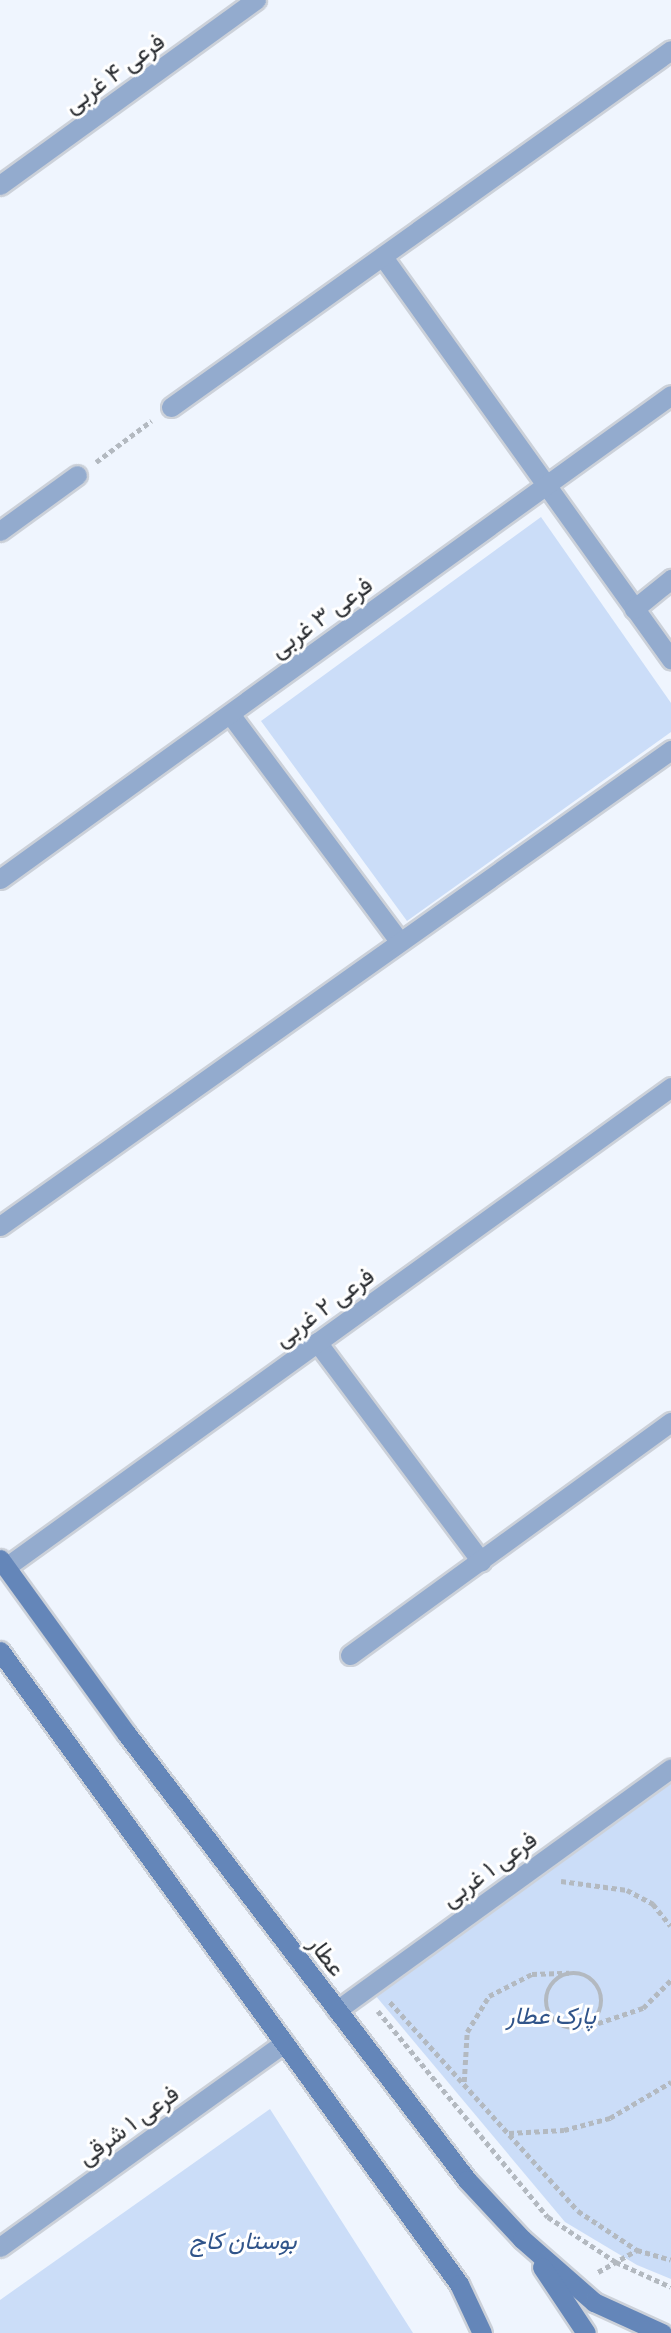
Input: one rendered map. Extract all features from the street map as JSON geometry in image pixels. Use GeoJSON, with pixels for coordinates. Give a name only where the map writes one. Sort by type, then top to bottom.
{"type":"FeatureCollection","features":[{"type":"Feature","properties":{"kind":"main road","name":"عطار"},"geometry":{"type":"LineString","coordinates":[[3,1563],[125,1733],[467,2180],[522,2239],[594,2302],[662,2333]]}},
{"type":"Feature","properties":{"kind":"main road"},"geometry":{"type":"LineString","coordinates":[[0,1651],[459,2284],[490,2333]]}},
{"type":"Feature","properties":{"kind":"main road"},"geometry":{"type":"LineString","coordinates":[[522,2239],[586,2333]]}},
{"type":"Feature","properties":{"kind":"main road"},"geometry":{"type":"LineString","coordinates":[[459,2284],[482,2333]]}},
{"type":"Feature","properties":{"kind":"street","name":"فرعی ۴ غربی"},"geometry":{"type":"LineString","coordinates":[[0,185],[256,0]]}},
{"type":"Feature","properties":{"kind":"street"},"geometry":{"type":"LineString","coordinates":[[171,407],[671,50]]}},
{"type":"Feature","properties":{"kind":"street"},"geometry":{"type":"LineString","coordinates":[[383,257],[544,486],[671,660]]}},
{"type":"Feature","properties":{"kind":"street","name":"فرعی ۳ غربی"},"geometry":{"type":"LineString","coordinates":[[0,879],[671,395]]}},
{"type":"Feature","properties":{"kind":"street"},"geometry":{"type":"LineString","coordinates":[[0,531],[77,475]]}},
{"type":"Feature","properties":{"kind":"street"},"geometry":{"type":"LineString","coordinates":[[634,609],[671,579]]}},
{"type":"Feature","properties":{"kind":"street"},"geometry":{"type":"LineString","coordinates":[[230,714],[400,943]]}},
{"type":"Feature","properties":{"kind":"street"},"geometry":{"type":"LineString","coordinates":[[0,1226],[671,750]]}},
{"type":"Feature","properties":{"kind":"street","name":"فرعی ۲ غربی"},"geometry":{"type":"LineString","coordinates":[[3,1563],[317,1342],[671,1087]]}},
{"type":"Feature","properties":{"kind":"street"},"geometry":{"type":"LineString","coordinates":[[317,1342],[481,1560]]}},
{"type":"Feature","properties":{"kind":"street"},"geometry":{"type":"LineString","coordinates":[[350,1655],[671,1422]]}},
{"type":"Feature","properties":{"kind":"street","name":"فرعی ۱ غربی"},"geometry":{"type":"LineString","coordinates":[[337,2010],[671,1768]]}},
{"type":"Feature","properties":{"kind":"street","name":"فرعی ۱ شرقی"},"geometry":{"type":"LineString","coordinates":[[0,2247],[284,2043]]}},
{"type":"Feature","properties":{"kind":"path"},"geometry":{"type":"LineString","coordinates":[[77,475],[171,407]]}},
{"type":"Feature","properties":{"kind":"path"},"geometry":{"type":"LineString","coordinates":[[552,1881],[627,1890],[653,1904],[671,1926]]}},
{"type":"Feature","properties":{"kind":"path"},"geometry":{"type":"LineString","coordinates":[[569,1973],[548,1990],[547,2009],[564,2028],[587,2026],[643,2008],[671,1980]]}},
{"type":"Feature","properties":{"kind":"path"},"geometry":{"type":"LineString","coordinates":[[464,2083],[467,2032],[489,1996],[532,1974],[569,1973],[590,1977],[602,1992],[601,2011],[587,2026]]}},
{"type":"Feature","properties":{"kind":"path"},"geometry":{"type":"LineString","coordinates":[[392,1988],[388,1999],[578,2211],[637,2250],[671,2260]]}},
{"type":"Feature","properties":{"kind":"path"},"geometry":{"type":"LineString","coordinates":[[362,1992],[548,2217],[616,2262],[671,2287]]}},
{"type":"Feature","properties":{"kind":"path"},"geometry":{"type":"LineString","coordinates":[[508,2133],[552,2132],[610,2118],[671,2082]]}},
{"type":"Feature","properties":{"kind":"path"},"geometry":{"type":"LineString","coordinates":[[575,2286],[637,2250]]}},
{"type":"Feature","properties":{"kind":"green space"},"geometry":{"type":"Polygon","coordinates":[[[541,517],[671,703],[671,732],[407,921],[261,721],[541,517]]]}},
{"type":"Feature","properties":{"kind":"green space","name":"پارک عطار"},"geometry":{"type":"Polygon","coordinates":[[[671,1783],[671,2279],[637,2265],[565,2222],[375,1995],[671,1783]]]}},
{"type":"Feature","properties":{"kind":"green space","name":"بوستان کاج"},"geometry":{"type":"Polygon","coordinates":[[[270,2109],[413,2333],[0,2333],[0,2300],[270,2109]]]}}]}
